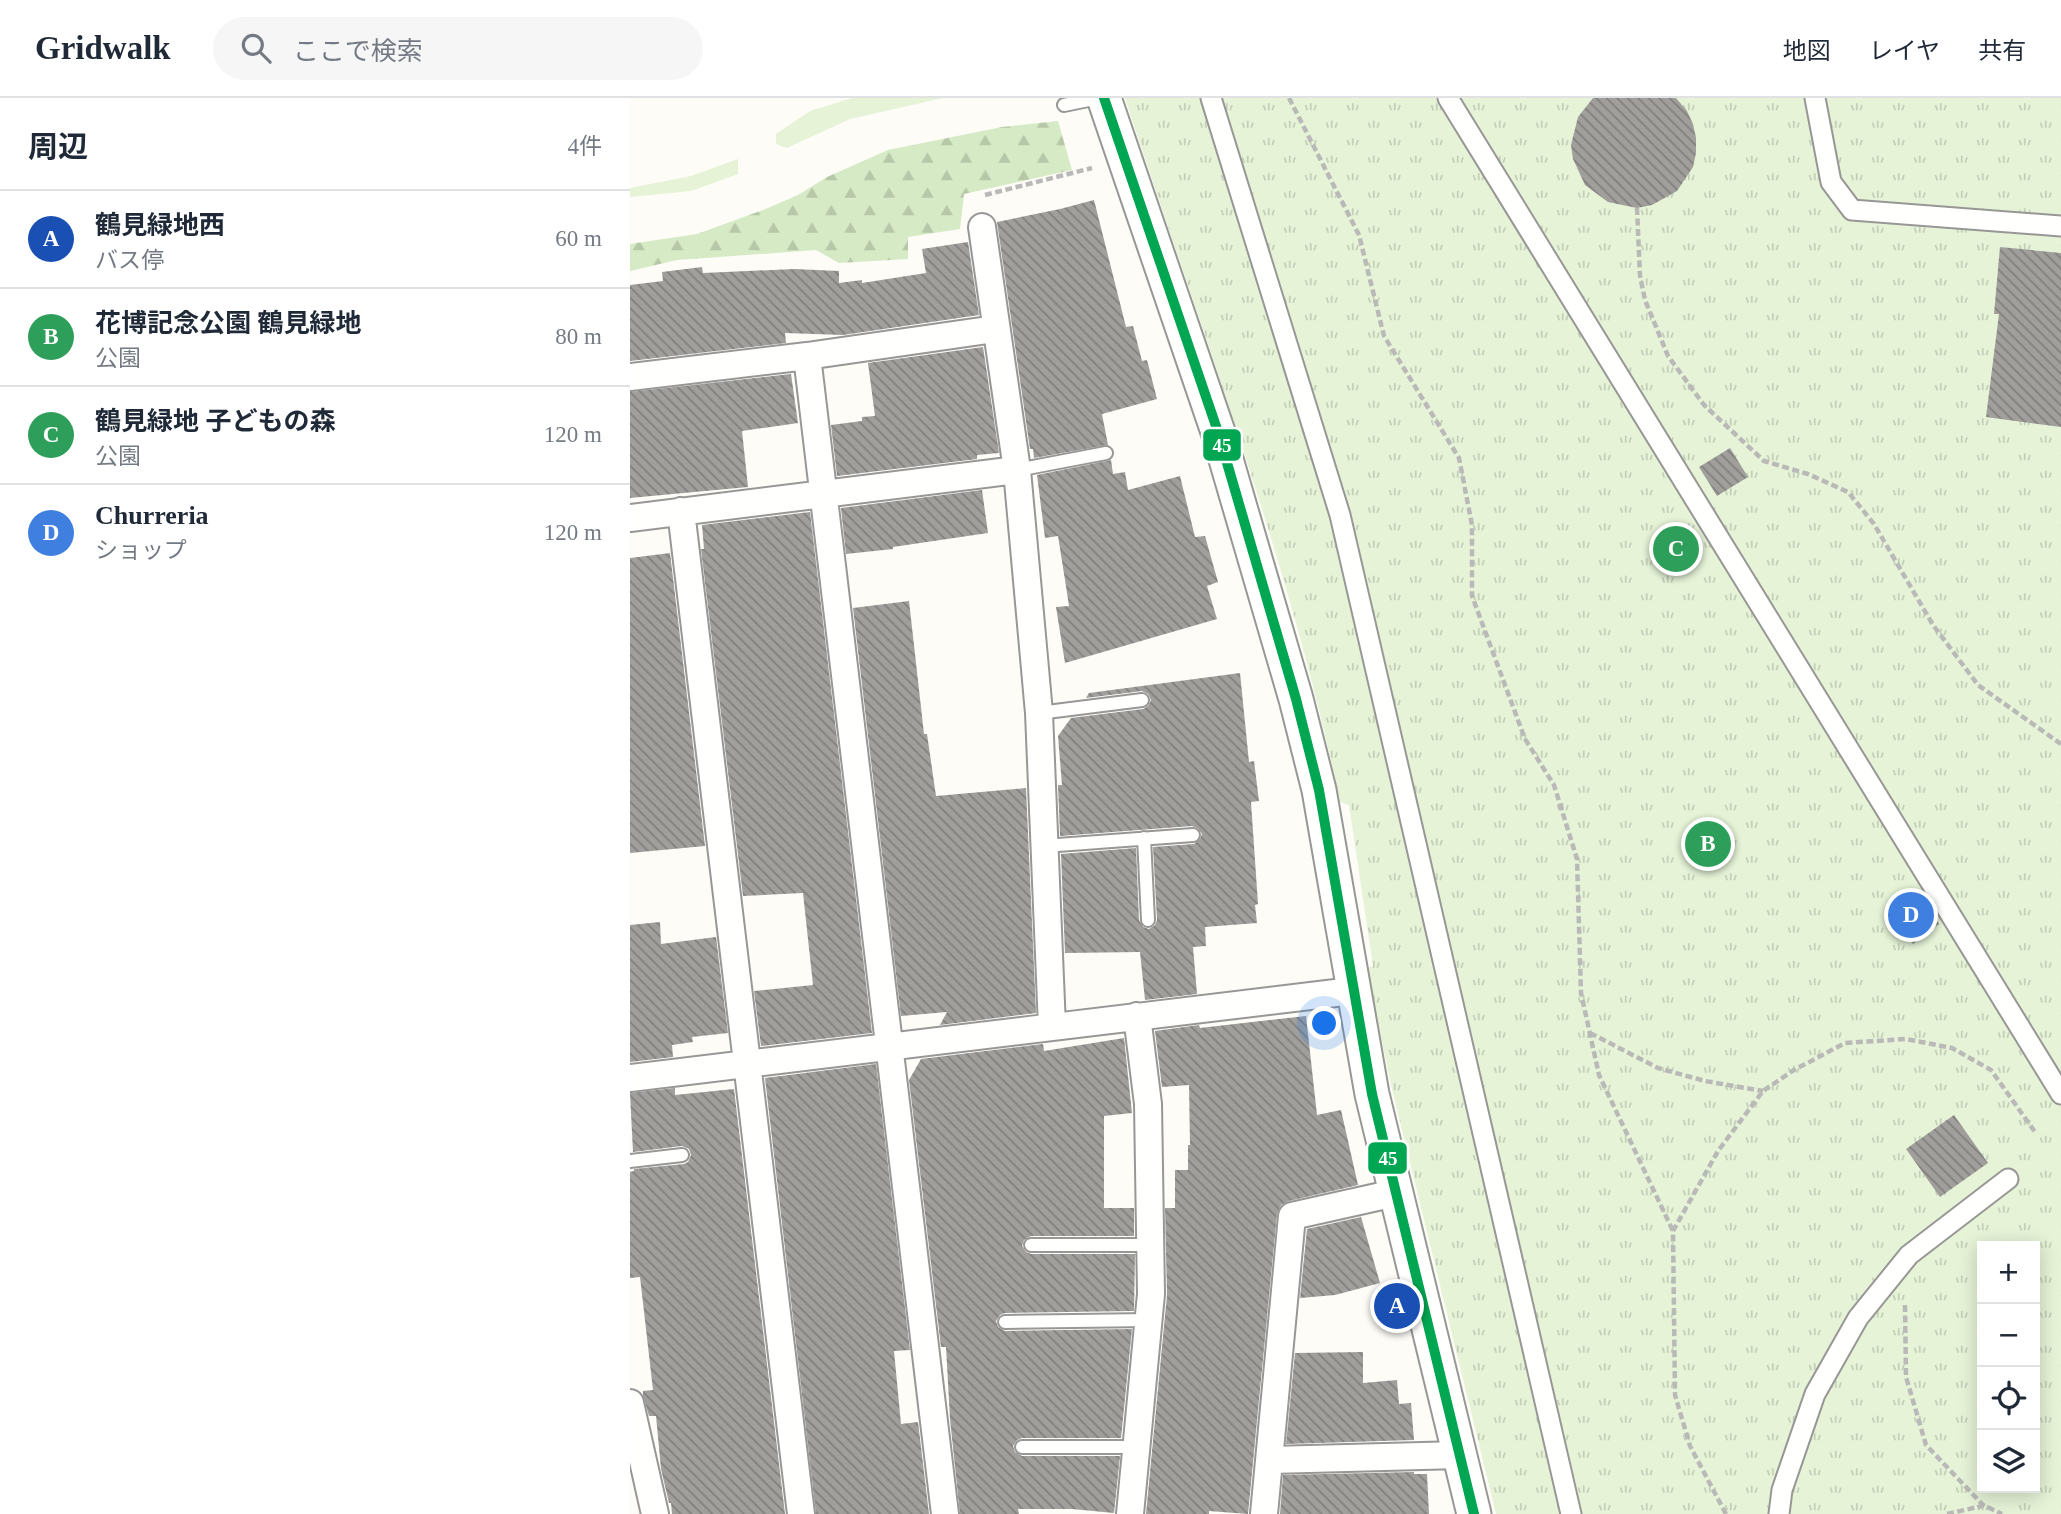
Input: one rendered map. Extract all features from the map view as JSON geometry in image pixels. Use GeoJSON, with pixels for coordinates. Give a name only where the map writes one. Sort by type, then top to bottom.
{"type":"FeatureCollection","features":[{"type":"Feature","properties":{"kind":"street"},"geometry":{"type":"LineString","coordinates":[[1104,98],[1218,432],[1296,699],[1319,790],[1372,1094],[1474,1514]]}},
{"type":"Feature","properties":{"kind":"street"},"geometry":{"type":"LineString","coordinates":[[1211,98],[1340,515],[1571,1514]]}},
{"type":"Feature","properties":{"kind":"street"},"geometry":{"type":"LineString","coordinates":[[1448,98],[2061,1094]]}},
{"type":"Feature","properties":{"kind":"street"},"geometry":{"type":"LineString","coordinates":[[1815,98],[1831,182],[1852,210],[2061,226]]}},
{"type":"Feature","properties":{"kind":"street"},"geometry":{"type":"LineString","coordinates":[[982,227],[1017,470],[1039,713],[1052,1027]]}},
{"type":"Feature","properties":{"kind":"street"},"geometry":{"type":"LineString","coordinates":[[630,377],[807,356],[995,328]]}},
{"type":"Feature","properties":{"kind":"street"},"geometry":{"type":"LineString","coordinates":[[807,356],[945,1514]]}},
{"type":"Feature","properties":{"kind":"street"},"geometry":{"type":"LineString","coordinates":[[630,518],[1017,470]]}},
{"type":"Feature","properties":{"kind":"street"},"geometry":{"type":"LineString","coordinates":[[681,511],[800,1514]]}},
{"type":"Feature","properties":{"kind":"street"},"geometry":{"type":"LineString","coordinates":[[630,1078],[1352,991]]}},
{"type":"Feature","properties":{"kind":"street"},"geometry":{"type":"LineString","coordinates":[[1130,1514],[1150,1320],[1148,1104],[1137,1016]]}},
{"type":"Feature","properties":{"kind":"street"},"geometry":{"type":"LineString","coordinates":[[1779,1514],[1782,1490],[1815,1394],[1857,1318],[1909,1255],[2008,1179]]}},
{"type":"Feature","properties":{"kind":"street"},"geometry":{"type":"LineString","coordinates":[[1264,1514],[1292,1216],[1395,1193]]}},
{"type":"Feature","properties":{"kind":"street"},"geometry":{"type":"LineString","coordinates":[[630,1403],[655,1514]]}},
{"type":"Feature","properties":{"kind":"street"},"geometry":{"type":"LineString","coordinates":[[1271,1461],[1460,1455]]}},
{"type":"Feature","properties":{"kind":"lane"},"geometry":{"type":"LineString","coordinates":[[1064,105],[1098,98]]}},
{"type":"Feature","properties":{"kind":"lane"},"geometry":{"type":"LineString","coordinates":[[1017,470],[1106,453]]}},
{"type":"Feature","properties":{"kind":"lane"},"geometry":{"type":"LineString","coordinates":[[1039,713],[1142,700]]}},
{"type":"Feature","properties":{"kind":"lane"},"geometry":{"type":"LineString","coordinates":[[1044,846],[1193,835]]}},
{"type":"Feature","properties":{"kind":"lane"},"geometry":{"type":"LineString","coordinates":[[1144,838],[1148,920]]}},
{"type":"Feature","properties":{"kind":"lane"},"geometry":{"type":"LineString","coordinates":[[630,1161],[682,1155]]}},
{"type":"Feature","properties":{"kind":"lane"},"geometry":{"type":"LineString","coordinates":[[1031,1245],[1150,1245]]}},
{"type":"Feature","properties":{"kind":"lane"},"geometry":{"type":"LineString","coordinates":[[1004,1322],[1150,1320]]}},
{"type":"Feature","properties":{"kind":"lane"},"geometry":{"type":"LineString","coordinates":[[1021,1447],[1137,1447]]}},
{"type":"Feature","properties":{"kind":"path"},"geometry":{"type":"LineString","coordinates":[[1289,98],[1359,235],[1384,336],[1459,458],[1472,525],[1472,596],[1525,739],[1554,785],[1577,859],[1581,993],[1599,1075],[1673,1231],[1675,1395],[1690,1446],[1726,1514]]}},
{"type":"Feature","properties":{"kind":"path"},"geometry":{"type":"LineString","coordinates":[[982,227],[980,197],[1124,160]]}},
{"type":"Feature","properties":{"kind":"path"},"geometry":{"type":"LineString","coordinates":[[1637,208],[1640,276],[1645,300],[1668,356],[1704,405],[1764,461],[1808,474],[1848,492],[1874,524],[1933,625],[1978,685],[2061,744]]}},
{"type":"Feature","properties":{"kind":"path"},"geometry":{"type":"LineString","coordinates":[[1590,1033],[1658,1068],[1705,1081],[1763,1091]]}},
{"type":"Feature","properties":{"kind":"path"},"geometry":{"type":"LineString","coordinates":[[1673,1231],[1718,1151],[1763,1091],[1794,1070],[1845,1043],[1906,1039],[1952,1048],[1991,1070],[2035,1132]]}},
{"type":"Feature","properties":{"kind":"path"},"geometry":{"type":"LineString","coordinates":[[1909,1255],[1904,1309],[1906,1377],[1926,1446],[1983,1506],[2002,1514]]}},
{"type":"Feature","properties":{"kind":"path"},"geometry":{"type":"LineString","coordinates":[[1947,1514],[1983,1506]]}},
{"type":"Feature","properties":{"kind":"green space"},"geometry":{"type":"Polygon","coordinates":[[[852,98],[943,98],[850,119],[787,148],[776,144],[776,134],[810,111],[852,98]]]}},
{"type":"Feature","properties":{"kind":"green space"},"geometry":{"type":"Polygon","coordinates":[[[1125,98],[2061,98],[2061,1514],[1496,1514],[1391,1085],[1367,969],[1373,966],[1349,805],[1340,802],[1296,623],[1213,360],[1125,98]]]}},
{"type":"Feature","properties":{"kind":"green space"},"geometry":{"type":"Polygon","coordinates":[[[1058,121],[1072,170],[964,194],[960,229],[908,237],[908,259],[839,263],[816,250],[677,260],[630,271],[630,244],[697,234],[763,210],[888,150],[1002,127],[1058,121]]]}},
{"type":"Feature","properties":{"kind":"green space"},"geometry":{"type":"Polygon","coordinates":[[[738,159],[738,174],[691,191],[630,197],[630,188],[691,176],[738,159]]]}},
{"type":"Feature","properties":{"kind":"building"},"geometry":{"type":"Polygon","coordinates":[[[1593,98],[1676,98],[1687,111],[1696,138],[1693,167],[1677,191],[1652,205],[1637,208],[1608,202],[1585,185],[1573,159],[1571,145],[1578,117],[1593,98]]]}},
{"type":"Feature","properties":{"kind":"building"},"geometry":{"type":"Polygon","coordinates":[[[1094,200],[1126,327],[1133,326],[1142,361],[1147,360],[1157,399],[1102,414],[1108,445],[1034,458],[1033,449],[1030,449],[997,222],[1094,200]]]}},
{"type":"Feature","properties":{"kind":"building"},"geometry":{"type":"Polygon","coordinates":[[[968,242],[979,315],[843,335],[785,333],[786,343],[630,361],[630,285],[663,281],[662,272],[702,267],[703,273],[794,269],[839,271],[839,283],[862,280],[862,283],[926,273],[922,249],[968,242]]]}},
{"type":"Feature","properties":{"kind":"building"},"geometry":{"type":"Polygon","coordinates":[[[2000,247],[2061,253],[2061,427],[1986,417],[1999,314],[1994,314],[2000,247]]]}},
{"type":"Feature","properties":{"kind":"building"},"geometry":{"type":"Polygon","coordinates":[[[983,347],[999,453],[977,455],[977,459],[837,476],[831,425],[862,421],[862,417],[875,416],[868,363],[983,347]]]}},
{"type":"Feature","properties":{"kind":"building"},"geometry":{"type":"Polygon","coordinates":[[[791,374],[798,423],[742,431],[748,487],[630,498],[630,392],[791,374]]]}},
{"type":"Feature","properties":{"kind":"building"},"geometry":{"type":"Polygon","coordinates":[[[1730,448],[1748,477],[1717,496],[1699,467],[1730,448]]]}},
{"type":"Feature","properties":{"kind":"building"},"geometry":{"type":"Polygon","coordinates":[[[1111,460],[1113,474],[1125,472],[1128,490],[1180,476],[1195,537],[1205,536],[1218,582],[1207,586],[1217,619],[1065,663],[1056,607],[1069,606],[1058,536],[1045,538],[1037,475],[1111,460]]]}},
{"type":"Feature","properties":{"kind":"building"},"geometry":{"type":"Polygon","coordinates":[[[982,490],[988,533],[846,554],[841,508],[982,490]]]}},
{"type":"Feature","properties":{"kind":"building"},"geometry":{"type":"Polygon","coordinates":[[[810,512],[872,1033],[761,1046],[754,991],[813,985],[803,893],[743,896],[701,549],[704,549],[702,525],[810,512]]]}},
{"type":"Feature","properties":{"kind":"building"},"geometry":{"type":"Polygon","coordinates":[[[670,553],[705,846],[630,853],[630,558],[670,553]]]}},
{"type":"Feature","properties":{"kind":"building"},"geometry":{"type":"Polygon","coordinates":[[[909,601],[924,734],[927,734],[936,796],[1026,788],[1036,1013],[940,1025],[947,1012],[901,1016],[853,608],[909,601]]]}},
{"type":"Feature","properties":{"kind":"building"},"geometry":{"type":"Polygon","coordinates":[[[1240,673],[1249,762],[1254,761],[1259,801],[1251,802],[1257,923],[1205,927],[1206,946],[1193,947],[1197,994],[1145,1000],[1140,952],[1065,953],[1061,854],[1136,848],[1139,920],[1143,927],[1149,929],[1157,920],[1153,847],[1194,844],[1202,834],[1192,826],[1060,836],[1058,785],[1062,785],[1058,736],[1071,718],[1143,709],[1151,700],[1148,694],[1142,691],[1086,698],[1089,693],[1240,673]]]}},
{"type":"Feature","properties":{"kind":"building"},"geometry":{"type":"Polygon","coordinates":[[[1915,894],[1939,924],[1913,944],[1890,914],[1915,894]]]}},
{"type":"Feature","properties":{"kind":"building"},"geometry":{"type":"Polygon","coordinates":[[[660,922],[661,944],[716,937],[728,1033],[692,1037],[693,1042],[672,1045],[673,1057],[630,1062],[630,925],[660,922]]]}},
{"type":"Feature","properties":{"kind":"building"},"geometry":{"type":"Polygon","coordinates":[[[1306,1016],[1317,1115],[1341,1110],[1358,1185],[1289,1201],[1281,1205],[1277,1214],[1248,1514],[1209,1511],[1209,1514],[1146,1514],[1167,1295],[1165,1208],[1175,1208],[1175,1170],[1188,1170],[1190,1145],[1189,1085],[1162,1087],[1155,1031],[1306,1016]]]}},
{"type":"Feature","properties":{"kind":"building"},"geometry":{"type":"Polygon","coordinates":[[[1124,1038],[1132,1113],[1104,1116],[1104,1208],[1134,1208],[1134,1236],[1031,1236],[1024,1240],[1022,1246],[1031,1254],[1135,1254],[1134,1311],[1005,1313],[996,1321],[998,1327],[1005,1331],[1132,1329],[1121,1438],[1022,1438],[1013,1446],[1015,1452],[1022,1456],[1120,1456],[1114,1513],[1072,1509],[1018,1509],[1019,1514],[960,1514],[946,1347],[941,1347],[909,1080],[921,1059],[1043,1044],[1044,1051],[1124,1038]]]}},
{"type":"Feature","properties":{"kind":"building"},"geometry":{"type":"Polygon","coordinates":[[[876,1064],[910,1350],[894,1351],[901,1424],[918,1422],[929,1514],[816,1514],[765,1078],[876,1064]]]}},
{"type":"Feature","properties":{"kind":"building"},"geometry":{"type":"Polygon","coordinates":[[[675,1088],[675,1095],[734,1089],[785,1514],[672,1514],[669,1503],[661,1469],[656,1416],[649,1416],[643,1396],[643,1391],[653,1390],[640,1277],[630,1278],[630,1172],[634,1169],[684,1164],[691,1155],[689,1149],[682,1146],[633,1152],[630,1093],[675,1088]]]}},
{"type":"Feature","properties":{"kind":"building"},"geometry":{"type":"Polygon","coordinates":[[[1954,1115],[1988,1163],[1940,1197],[1906,1149],[1954,1115]]]}},
{"type":"Feature","properties":{"kind":"building"},"geometry":{"type":"Polygon","coordinates":[[[1361,1217],[1380,1283],[1335,1295],[1300,1298],[1307,1229],[1361,1217]]]}},
{"type":"Feature","properties":{"kind":"building"},"geometry":{"type":"Polygon","coordinates":[[[1363,1352],[1363,1383],[1397,1380],[1399,1404],[1411,1403],[1414,1440],[1286,1444],[1295,1353],[1363,1352]]]}},
{"type":"Feature","properties":{"kind":"building"},"geometry":{"type":"Polygon","coordinates":[[[1427,1474],[1429,1514],[1280,1514],[1283,1475],[1427,1474]]]}},
{"type":"Feature","properties":{"kind":"transit line","name":"45"},"geometry":{"type":"LineString","coordinates":[[1104,98],[1218,432],[1296,699],[1319,790],[1372,1094],[1474,1514]]}},
{"type":"Feature","properties":{"kind":"place","name":"鶴見緑地 子どもの森"},"geometry":{"type":"Point","coordinates":[1676,549]}},
{"type":"Feature","properties":{"kind":"place","name":"花博記念公園 鶴見緑地"},"geometry":{"type":"Point","coordinates":[1708,844]}},
{"type":"Feature","properties":{"kind":"place","name":"Churreria"},"geometry":{"type":"Point","coordinates":[1911,915]}},
{"type":"Feature","properties":{"kind":"place","name":"鶴見緑地西"},"geometry":{"type":"Point","coordinates":[1397,1306]}}]}
